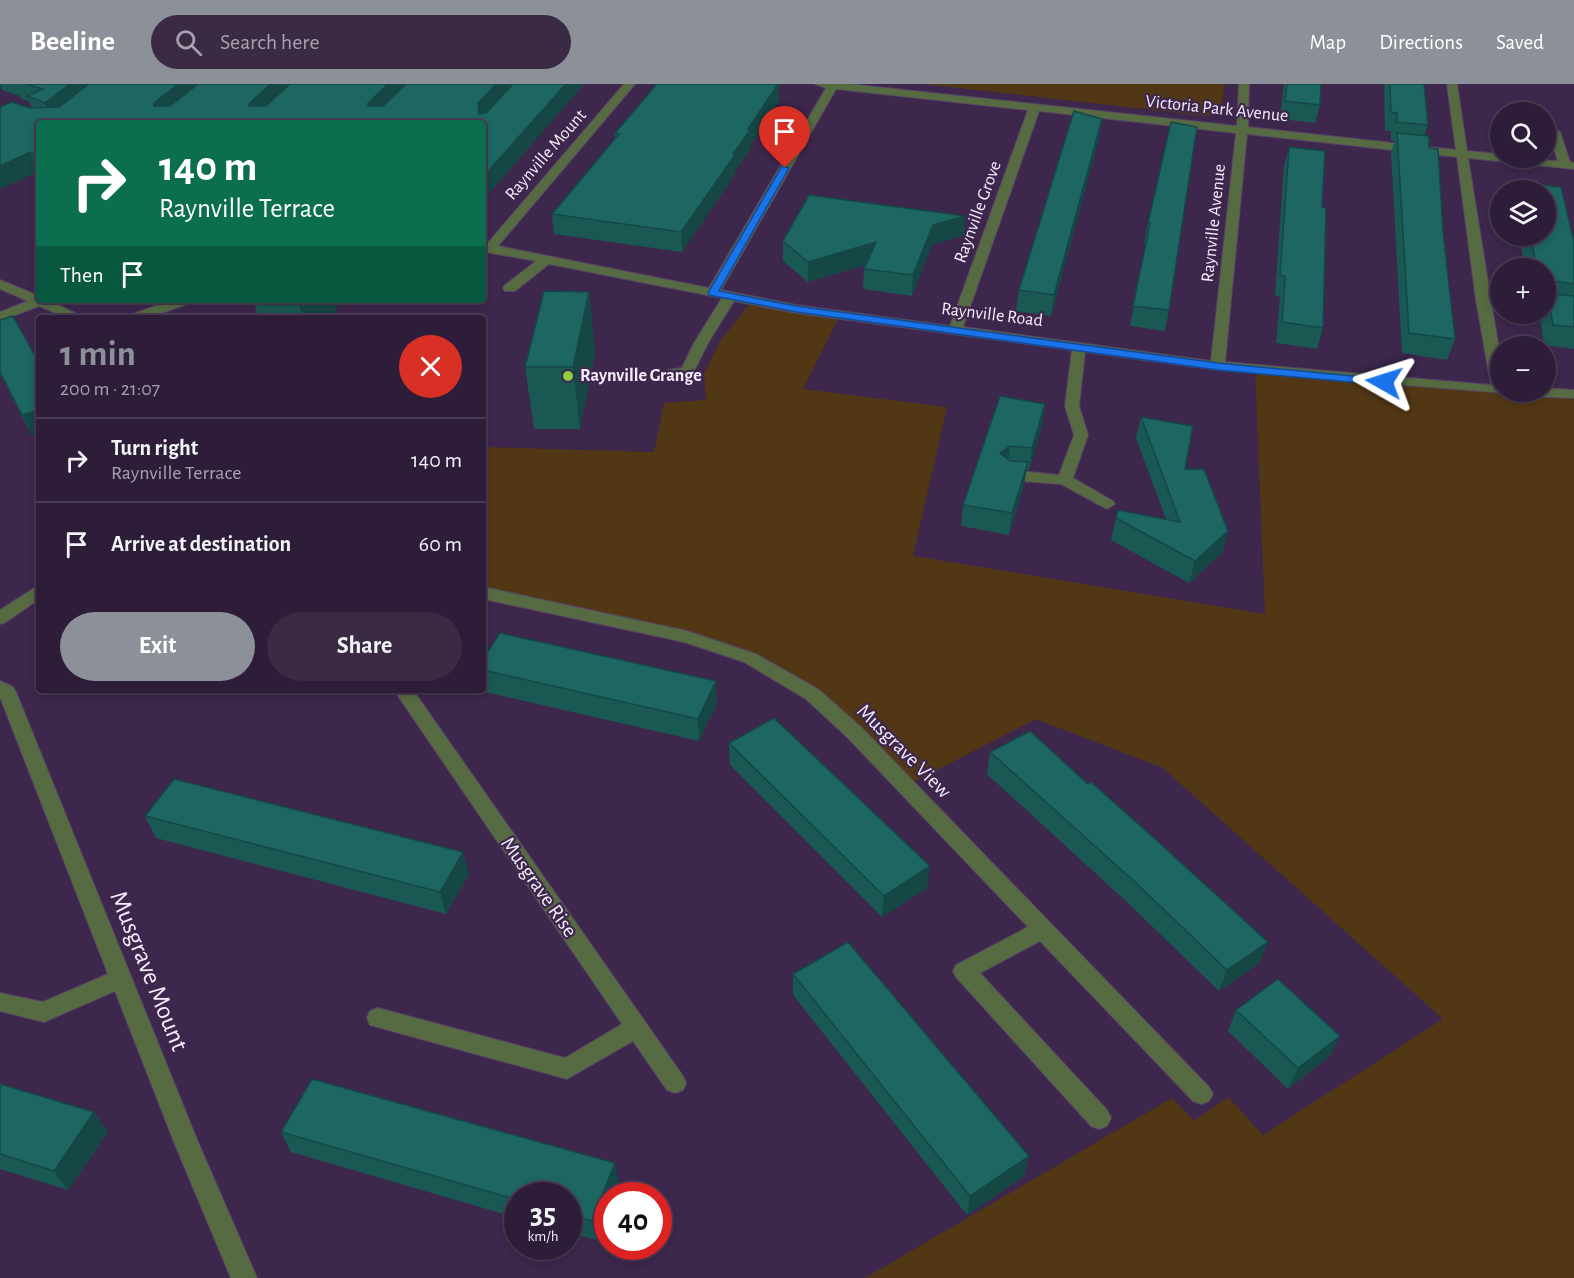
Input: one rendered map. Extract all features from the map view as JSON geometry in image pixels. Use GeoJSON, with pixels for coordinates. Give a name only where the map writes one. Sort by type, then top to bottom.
{"type":"FeatureCollection","features":[{"type":"Feature","properties":{"kind":"street","name":"Raynville Mount"},"geometry":{"type":"LineString","coordinates":[[486,248],[630,84]]}},
{"type":"Feature","properties":{"kind":"street","name":"Victoria Park Avenue"},"geometry":{"type":"LineString","coordinates":[[820,84],[1570,165]]}},
{"type":"Feature","properties":{"kind":"street","name":"Raynville Avenue"},"geometry":{"type":"LineString","coordinates":[[1218,366],[1242,130],[1244,84]]}},
{"type":"Feature","properties":{"kind":"street"},"geometry":{"type":"LineString","coordinates":[[1452,84],[1490,337]]}},
{"type":"Feature","properties":{"kind":"street"},"geometry":{"type":"LineString","coordinates":[[713,293],[833,86]]}},
{"type":"Feature","properties":{"kind":"street","name":"Raynville Grove"},"geometry":{"type":"LineString","coordinates":[[955,330],[1035,106]]}},
{"type":"Feature","properties":{"kind":"street"},"geometry":{"type":"LineString","coordinates":[[1556,136],[1570,165]]}},
{"type":"Feature","properties":{"kind":"street","name":"Raynville Road"},"geometry":{"type":"LineString","coordinates":[[486,248],[796,309],[1218,366],[1490,389]]}},
{"type":"Feature","properties":{"kind":"street"},"geometry":{"type":"LineString","coordinates":[[510,288],[545,261]]}},
{"type":"Feature","properties":{"kind":"street"},"geometry":{"type":"LineString","coordinates":[[0,284],[36,299]]}},
{"type":"Feature","properties":{"kind":"street"},"geometry":{"type":"LineString","coordinates":[[672,373],[687,372],[701,343],[730,296]]}},
{"type":"Feature","properties":{"kind":"street"},"geometry":{"type":"LineString","coordinates":[[1483,300],[1490,301]]}},
{"type":"Feature","properties":{"kind":"street"},"geometry":{"type":"LineString","coordinates":[[0,317],[36,303]]}},
{"type":"Feature","properties":{"kind":"street"},"geometry":{"type":"LineString","coordinates":[[44,303],[71,315]]}},
{"type":"Feature","properties":{"kind":"street"},"geometry":{"type":"LineString","coordinates":[[143,315],[177,303]]}},
{"type":"Feature","properties":{"kind":"street"},"geometry":{"type":"LineString","coordinates":[[1065,480],[1081,435],[1072,406],[1079,346]]}},
{"type":"Feature","properties":{"kind":"street"},"geometry":{"type":"LineString","coordinates":[[1556,393],[1574,394]]}},
{"type":"Feature","properties":{"kind":"street"},"geometry":{"type":"LineString","coordinates":[[1007,475],[1065,480],[1107,504]]}},
{"type":"Feature","properties":{"kind":"street"},"geometry":{"type":"LineString","coordinates":[[0,618],[36,593]]}},
{"type":"Feature","properties":{"kind":"street","name":"Musgrave View"},"geometry":{"type":"LineString","coordinates":[[486,594],[687,637],[750,658],[812,694],[854,732],[1201,1094]]}},
{"type":"Feature","properties":{"kind":"street","name":"Musgrave Mount"},"geometry":{"type":"LineString","coordinates":[[0,687],[7,692],[186,1142],[244,1278]]}},
{"type":"Feature","properties":{"kind":"street","name":"Musgrave Rise"},"geometry":{"type":"LineString","coordinates":[[405,693],[675,1083]]}},
{"type":"Feature","properties":{"kind":"street"},"geometry":{"type":"LineString","coordinates":[[1043,929],[964,971],[1099,1118]]}},
{"type":"Feature","properties":{"kind":"street"},"geometry":{"type":"LineString","coordinates":[[0,1002],[44,1012],[121,978]]}},
{"type":"Feature","properties":{"kind":"street"},"geometry":{"type":"LineString","coordinates":[[378,1018],[567,1069],[636,1027]]}},
{"type":"Feature","properties":{"kind":"shaded area"},"geometry":{"type":"Polygon","coordinates":[[[923,84],[1225,84],[1220,113],[1206,116],[923,84]]]}},
{"type":"Feature","properties":{"kind":"shaded area"},"geometry":{"type":"Polygon","coordinates":[[[752,301],[840,315],[803,389],[947,407],[913,556],[1265,614],[1255,369],[1490,391],[1490,402],[1556,402],[1556,394],[1574,394],[1574,1278],[865,1278],[1172,1098],[1194,1121],[1228,1097],[1263,1135],[1443,1019],[1163,768],[1036,719],[906,786],[854,732],[750,658],[687,637],[486,594],[486,447],[654,452],[664,403],[706,400],[704,374],[721,340],[752,301]]]}},
{"type":"Feature","properties":{"kind":"building"},"geometry":{"type":"Polygon","coordinates":[[[26,84],[70,84],[45,103],[27,96],[43,89],[26,84]]]}},
{"type":"Feature","properties":{"kind":"building"},"geometry":{"type":"Polygon","coordinates":[[[89,84],[178,84],[154,103],[154,106],[170,106],[198,84],[271,84],[249,106],[266,106],[290,84],[388,84],[368,103],[368,106],[383,106],[406,84],[496,84],[478,103],[479,114],[486,113],[513,84],[566,84],[486,174],[486,120],[36,120],[36,155],[30,152],[0,166],[0,107],[11,102],[31,108],[59,107],[89,84]]]}},
{"type":"Feature","properties":{"kind":"building"},"geometry":{"type":"Polygon","coordinates":[[[657,84],[778,84],[748,129],[751,129],[733,154],[735,155],[681,232],[552,214],[619,134],[615,133],[657,84]]]}},
{"type":"Feature","properties":{"kind":"building"},"geometry":{"type":"Polygon","coordinates":[[[1287,84],[1321,84],[1320,105],[1285,101],[1287,84]]]}},
{"type":"Feature","properties":{"kind":"building"},"geometry":{"type":"Polygon","coordinates":[[[1390,84],[1424,84],[1428,125],[1397,122],[1397,113],[1391,112],[1390,84]]]}},
{"type":"Feature","properties":{"kind":"building"},"geometry":{"type":"Polygon","coordinates":[[[1074,111],[1102,119],[1054,295],[1019,290],[1074,111]]]}},
{"type":"Feature","properties":{"kind":"building"},"geometry":{"type":"Polygon","coordinates":[[[1171,122],[1197,127],[1169,310],[1133,306],[1150,223],[1148,223],[1171,122]]]}},
{"type":"Feature","properties":{"kind":"building"},"geometry":{"type":"Polygon","coordinates":[[[1397,133],[1429,136],[1429,148],[1438,149],[1443,231],[1455,339],[1409,333],[1397,133]]]}},
{"type":"Feature","properties":{"kind":"building"},"geometry":{"type":"Polygon","coordinates":[[[1289,147],[1325,151],[1322,207],[1326,208],[1323,328],[1282,322],[1285,276],[1280,275],[1289,147]]]}},
{"type":"Feature","properties":{"kind":"building"},"geometry":{"type":"Polygon","coordinates":[[[1556,186],[1561,187],[1574,242],[1574,284],[1556,281],[1556,258],[1534,258],[1533,246],[1556,246],[1556,186]]]}},
{"type":"Feature","properties":{"kind":"building"},"geometry":{"type":"Polygon","coordinates":[[[809,195],[965,216],[933,225],[913,275],[864,269],[876,242],[808,262],[783,241],[809,195]]]}},
{"type":"Feature","properties":{"kind":"building"},"geometry":{"type":"Polygon","coordinates":[[[544,291],[589,292],[573,367],[525,367],[544,291]]]}},
{"type":"Feature","properties":{"kind":"building"},"geometry":{"type":"Polygon","coordinates":[[[1556,294],[1574,296],[1574,327],[1553,325],[1556,324],[1556,294]]]}},
{"type":"Feature","properties":{"kind":"building"},"geometry":{"type":"Polygon","coordinates":[[[13,316],[36,358],[36,411],[22,415],[0,372],[0,320],[13,316]]]}},
{"type":"Feature","properties":{"kind":"building"},"geometry":{"type":"Polygon","coordinates":[[[1000,396],[1045,404],[1032,448],[1010,446],[1000,453],[1010,461],[1028,462],[1012,513],[963,505],[1000,396]]]}},
{"type":"Feature","properties":{"kind":"building"},"geometry":{"type":"Polygon","coordinates":[[[1141,417],[1193,426],[1185,469],[1204,469],[1228,531],[1195,561],[1116,518],[1118,510],[1180,522],[1141,417]]]}},
{"type":"Feature","properties":{"kind":"building"},"geometry":{"type":"Polygon","coordinates":[[[500,633],[716,681],[698,719],[486,671],[486,654],[500,633]]]}},
{"type":"Feature","properties":{"kind":"building"},"geometry":{"type":"Polygon","coordinates":[[[774,718],[930,866],[884,896],[729,743],[774,718]]]}},
{"type":"Feature","properties":{"kind":"building"},"geometry":{"type":"Polygon","coordinates":[[[1030,731],[1088,784],[1091,782],[1268,942],[1227,970],[1135,882],[990,752],[1030,731]]]}},
{"type":"Feature","properties":{"kind":"building"},"geometry":{"type":"Polygon","coordinates":[[[174,779],[463,852],[440,892],[145,816],[174,779]]]}},
{"type":"Feature","properties":{"kind":"building"},"geometry":{"type":"Polygon","coordinates":[[[848,942],[1029,1156],[970,1196],[793,974],[848,942]]]}},
{"type":"Feature","properties":{"kind":"building"},"geometry":{"type":"Polygon","coordinates":[[[1278,979],[1340,1036],[1298,1068],[1236,1010],[1278,979]]]}},
{"type":"Feature","properties":{"kind":"building"},"geometry":{"type":"Polygon","coordinates":[[[312,1079],[615,1163],[607,1182],[594,1182],[592,1221],[582,1218],[582,1182],[504,1182],[504,1196],[281,1132],[312,1079]]]}},
{"type":"Feature","properties":{"kind":"building"},"geometry":{"type":"Polygon","coordinates":[[[0,1084],[94,1112],[54,1171],[0,1154],[0,1084]]]}},
{"type":"Feature","properties":{"kind":"place","name":"Raynville Grange"},"geometry":{"type":"Point","coordinates":[568,376]}},
{"type":"Feature","properties":{"kind":"route"},"geometry":{"type":"LineString","coordinates":[[785,168],[713,293],[796,309],[1218,366],[1384,382]]}}]}
